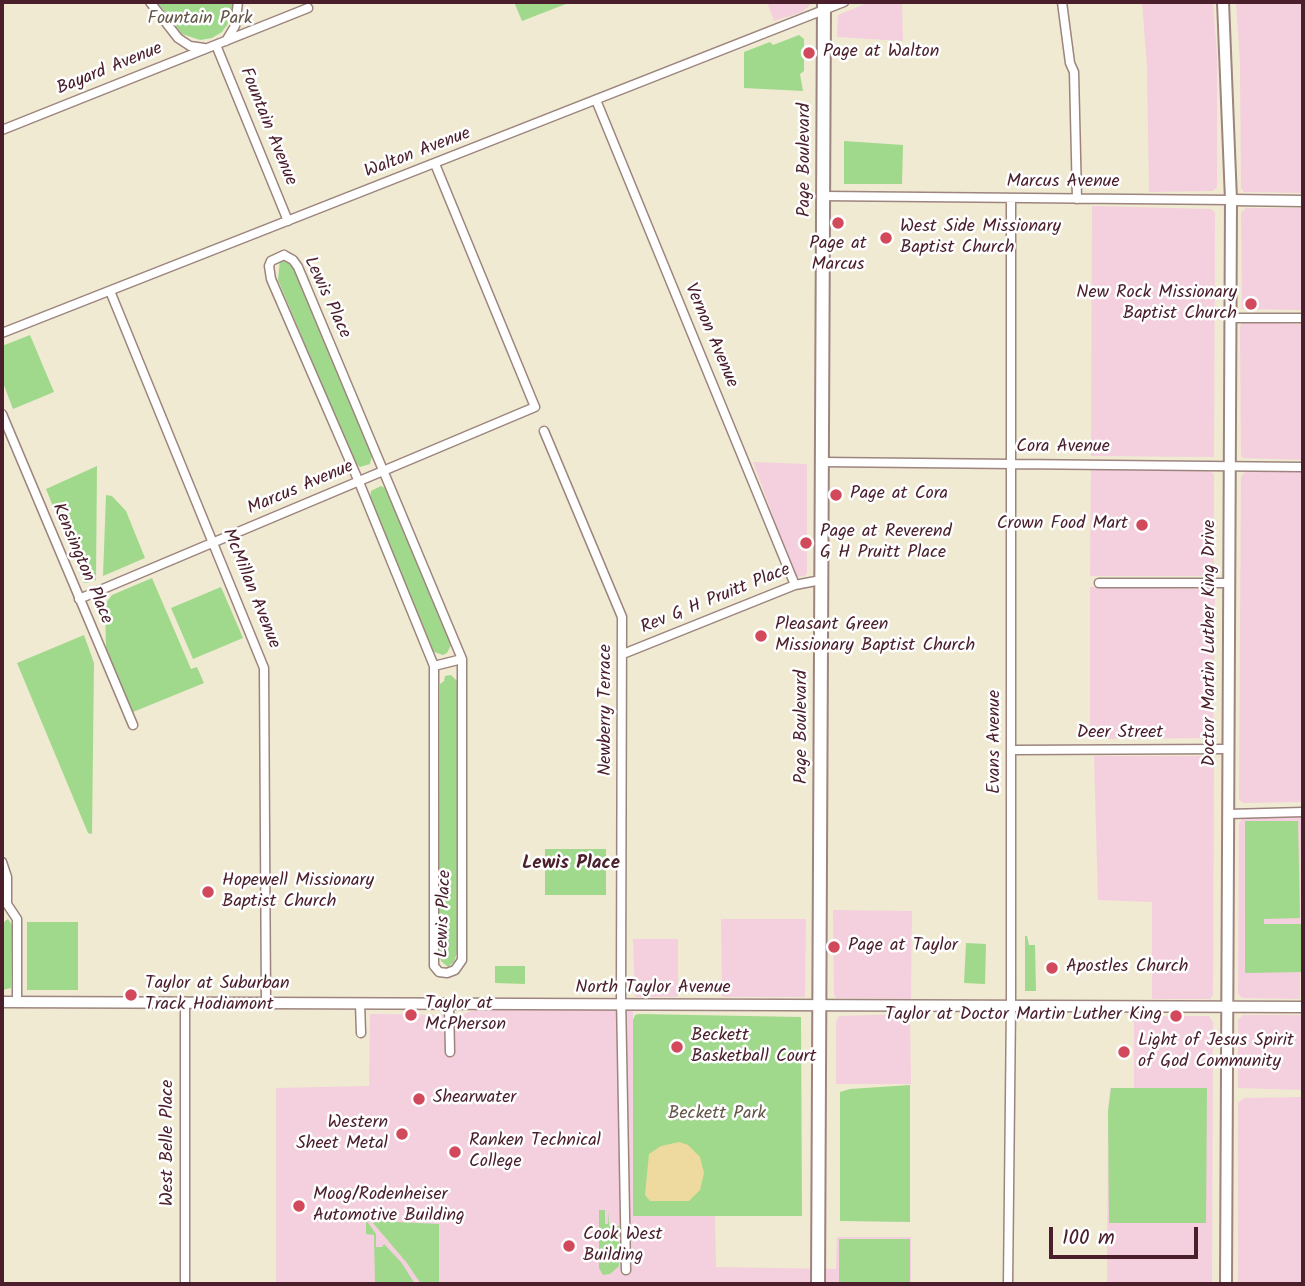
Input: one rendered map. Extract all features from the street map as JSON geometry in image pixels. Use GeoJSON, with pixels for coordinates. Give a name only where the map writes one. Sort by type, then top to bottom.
{"type":"FeatureCollection","features":[{"type":"Feature","properties":{"kind":"main road","name":"Doctor Martin Luther King Drive"},"geometry":{"type":"LineString","coordinates":[[1223,2],[1231,200],[1226,1284]]}},
{"type":"Feature","properties":{"kind":"main road","name":"Page Boulevard"},"geometry":{"type":"LineString","coordinates":[[818,1284],[824,6]]}},
{"type":"Feature","properties":{"kind":"street"},"geometry":{"type":"LineString","coordinates":[[150,2],[178,38],[190,46],[207,49]]}},
{"type":"Feature","properties":{"kind":"street"},"geometry":{"type":"LineString","coordinates":[[226,41],[235,26],[239,2]]}},
{"type":"Feature","properties":{"kind":"street","name":"Walton Avenue"},"geometry":{"type":"LineString","coordinates":[[2,334],[596,100],[824,6],[844,2]]}},
{"type":"Feature","properties":{"kind":"street"},"geometry":{"type":"LineString","coordinates":[[1062,2],[1070,63],[1074,72],[1077,199]]}},
{"type":"Feature","properties":{"kind":"street","name":"Bayard Avenue"},"geometry":{"type":"LineString","coordinates":[[2,130],[308,8]]}},
{"type":"Feature","properties":{"kind":"street","name":"Fountain Avenue"},"geometry":{"type":"LineString","coordinates":[[216,45],[288,221]]}},
{"type":"Feature","properties":{"kind":"street","name":"Vernon Avenue"},"geometry":{"type":"LineString","coordinates":[[596,100],[794,584]]}},
{"type":"Feature","properties":{"kind":"street","name":"Marcus Avenue"},"geometry":{"type":"LineString","coordinates":[[79,599],[535,407],[435,164]]}},
{"type":"Feature","properties":{"kind":"street","name":"Marcus Avenue"},"geometry":{"type":"LineString","coordinates":[[823,195],[1303,201]]}},
{"type":"Feature","properties":{"kind":"street","name":"Evans Avenue"},"geometry":{"type":"LineString","coordinates":[[1008,1284],[1012,1006],[1011,199]]}},
{"type":"Feature","properties":{"kind":"street","name":"Lewis Place"},"geometry":{"type":"LineString","coordinates":[[280,256],[289,257],[298,267],[383,471],[462,659],[462,960],[460,966],[447,973],[439,972],[434,965],[434,666],[359,482],[271,279],[271,261],[280,256]]}},
{"type":"Feature","properties":{"kind":"street","name":"McMillan Avenue"},"geometry":{"type":"LineString","coordinates":[[110,291],[264,668],[265,1003]]}},
{"type":"Feature","properties":{"kind":"street"},"geometry":{"type":"LineString","coordinates":[[1230,318],[1303,318]]}},
{"type":"Feature","properties":{"kind":"street","name":"Kensington Place"},"geometry":{"type":"LineString","coordinates":[[2,414],[133,725]]}},
{"type":"Feature","properties":{"kind":"street","name":"Newberry Terrace"},"geometry":{"type":"LineString","coordinates":[[544,430],[622,617],[621,1004],[626,1270]]}},
{"type":"Feature","properties":{"kind":"street","name":"Cora Avenue"},"geometry":{"type":"LineString","coordinates":[[822,462],[1230,464],[1303,467]]}},
{"type":"Feature","properties":{"kind":"street","name":"Rev G H Pruitt Place"},"geometry":{"type":"LineString","coordinates":[[623,654],[794,584],[821,580]]}},
{"type":"Feature","properties":{"kind":"street"},"geometry":{"type":"LineString","coordinates":[[1099,583],[1229,583]]}},
{"type":"Feature","properties":{"kind":"street"},"geometry":{"type":"LineString","coordinates":[[434,666],[462,659]]}},
{"type":"Feature","properties":{"kind":"street","name":"Deer Street"},"geometry":{"type":"LineString","coordinates":[[1012,750],[1228,749]]}},
{"type":"Feature","properties":{"kind":"street"},"geometry":{"type":"LineString","coordinates":[[1228,814],[1303,812]]}},
{"type":"Feature","properties":{"kind":"street"},"geometry":{"type":"LineString","coordinates":[[2,862],[7,877],[4,907],[16,919],[17,1002]]}},
{"type":"Feature","properties":{"kind":"street","name":"North Taylor Avenue"},"geometry":{"type":"LineString","coordinates":[[2,1002],[1303,1007]]}},
{"type":"Feature","properties":{"kind":"street","name":"West Belle Place"},"geometry":{"type":"LineString","coordinates":[[185,1002],[185,1284]]}},
{"type":"Feature","properties":{"kind":"street"},"geometry":{"type":"LineString","coordinates":[[360,1003],[361,1033]]}},
{"type":"Feature","properties":{"kind":"street"},"geometry":{"type":"LineString","coordinates":[[449,1004],[450,1052]]}},
{"type":"Feature","properties":{"kind":"shaded area"},"geometry":{"type":"Polygon","coordinates":[[[767,2],[810,2],[810,5],[802,12],[774,21],[767,2]]]}},
{"type":"Feature","properties":{"kind":"shaded area"},"geometry":{"type":"Polygon","coordinates":[[[870,2],[902,2],[903,41],[837,37],[838,15],[870,2]]]}},
{"type":"Feature","properties":{"kind":"shaded area"},"geometry":{"type":"Polygon","coordinates":[[[1142,2],[1213,2],[1217,55],[1217,187],[1213,191],[1149,192],[1147,67],[1142,2]]]}},
{"type":"Feature","properties":{"kind":"shaded area"},"geometry":{"type":"Polygon","coordinates":[[[1236,2],[1303,2],[1303,193],[1244,192],[1241,188],[1240,63],[1236,2]]]}},
{"type":"Feature","properties":{"kind":"shaded area"},"geometry":{"type":"Polygon","coordinates":[[[1092,206],[1211,209],[1215,213],[1214,457],[1091,456],[1092,206]]]}},
{"type":"Feature","properties":{"kind":"shaded area"},"geometry":{"type":"Polygon","coordinates":[[[1246,208],[1301,208],[1302,310],[1242,309],[1241,213],[1246,208]]]}},
{"type":"Feature","properties":{"kind":"shaded area"},"geometry":{"type":"Polygon","coordinates":[[[1246,322],[1301,324],[1303,460],[1241,456],[1240,327],[1246,322]]]}},
{"type":"Feature","properties":{"kind":"shaded area"},"geometry":{"type":"Polygon","coordinates":[[[753,462],[807,464],[805,576],[798,577],[794,574],[753,462]]]}},
{"type":"Feature","properties":{"kind":"shaded area"},"geometry":{"type":"Polygon","coordinates":[[[1091,469],[1209,471],[1214,474],[1214,574],[1090,576],[1091,469]]]}},
{"type":"Feature","properties":{"kind":"shaded area"},"geometry":{"type":"Polygon","coordinates":[[[1245,472],[1303,472],[1302,802],[1243,803],[1239,799],[1241,477],[1245,472]]]}},
{"type":"Feature","properties":{"kind":"shaded area"},"geometry":{"type":"Polygon","coordinates":[[[1090,587],[1212,589],[1215,594],[1213,738],[1090,739],[1090,587]]]}},
{"type":"Feature","properties":{"kind":"shaded area"},"geometry":{"type":"Polygon","coordinates":[[[1094,756],[1208,756],[1214,760],[1213,995],[1210,999],[1152,999],[1152,902],[1098,900],[1094,756]]]}},
{"type":"Feature","properties":{"kind":"shaded area"},"geometry":{"type":"Polygon","coordinates":[[[1244,817],[1301,817],[1300,999],[1242,998],[1238,994],[1239,823],[1244,817]]]}},
{"type":"Feature","properties":{"kind":"shaded area"},"geometry":{"type":"Polygon","coordinates":[[[833,910],[912,911],[911,999],[836,998],[833,910]]]}},
{"type":"Feature","properties":{"kind":"shaded area"},"geometry":{"type":"Polygon","coordinates":[[[721,919],[806,919],[805,997],[722,997],[721,919]]]}},
{"type":"Feature","properties":{"kind":"shaded area"},"geometry":{"type":"Polygon","coordinates":[[[633,939],[678,939],[678,997],[635,997],[633,939]]]}},
{"type":"Feature","properties":{"kind":"shaded area","name":"Ranken Technical College"},"geometry":{"type":"Polygon","coordinates":[[[494,1004],[633,1005],[633,1216],[715,1216],[716,1267],[836,1269],[837,1237],[911,1237],[911,1284],[276,1284],[276,1088],[369,1086],[370,1014],[460,1015],[494,1004]]]}},
{"type":"Feature","properties":{"kind":"shaded area"},"geometry":{"type":"Polygon","coordinates":[[[910,1014],[911,1084],[836,1084],[836,1022],[839,1016],[910,1014]]]}},
{"type":"Feature","properties":{"kind":"shaded area"},"geometry":{"type":"Polygon","coordinates":[[[1243,1015],[1303,1015],[1303,1090],[1238,1088],[1238,1020],[1243,1015]]]}},
{"type":"Feature","properties":{"kind":"shaded area"},"geometry":{"type":"Polygon","coordinates":[[[1134,1016],[1209,1016],[1213,1022],[1212,1284],[1107,1284],[1110,1089],[1134,1088],[1134,1016]]]}},
{"type":"Feature","properties":{"kind":"shaded area"},"geometry":{"type":"Polygon","coordinates":[[[1302,1097],[1301,1284],[1238,1284],[1238,1103],[1244,1098],[1302,1097]]]}},
{"type":"Feature","properties":{"kind":"green space","name":"Fountain Park"},"geometry":{"type":"Polygon","coordinates":[[[157,2],[232,2],[232,11],[230,21],[222,32],[212,38],[200,40],[182,34],[157,2]]]}},
{"type":"Feature","properties":{"kind":"green space"},"geometry":{"type":"Polygon","coordinates":[[[514,2],[571,2],[522,21],[514,2]]]}},
{"type":"Feature","properties":{"kind":"green space"},"geometry":{"type":"Polygon","coordinates":[[[799,35],[804,39],[804,71],[800,74],[803,91],[744,88],[744,52],[799,35]]]}},
{"type":"Feature","properties":{"kind":"green space"},"geometry":{"type":"Polygon","coordinates":[[[844,141],[903,145],[902,184],[844,184],[844,141]]]}},
{"type":"Feature","properties":{"kind":"green space"},"geometry":{"type":"Polygon","coordinates":[[[280,259],[294,269],[372,456],[370,464],[360,467],[355,463],[278,280],[280,259]]]}},
{"type":"Feature","properties":{"kind":"green space"},"geometry":{"type":"Polygon","coordinates":[[[30,335],[54,392],[13,409],[2,380],[2,346],[30,335]]]}},
{"type":"Feature","properties":{"kind":"green space"},"geometry":{"type":"Polygon","coordinates":[[[97,466],[96,580],[84,583],[46,489],[97,466]]]}},
{"type":"Feature","properties":{"kind":"green space"},"geometry":{"type":"Polygon","coordinates":[[[381,486],[385,488],[451,645],[443,655],[434,652],[370,498],[371,491],[381,486]]]}},
{"type":"Feature","properties":{"kind":"green space"},"geometry":{"type":"Polygon","coordinates":[[[106,495],[112,496],[126,511],[145,558],[103,576],[106,495]]]}},
{"type":"Feature","properties":{"kind":"green space"},"geometry":{"type":"Polygon","coordinates":[[[152,578],[191,669],[197,667],[204,683],[133,712],[106,649],[105,604],[112,595],[152,578]]]}},
{"type":"Feature","properties":{"kind":"green space"},"geometry":{"type":"Polygon","coordinates":[[[221,587],[243,638],[193,659],[171,608],[221,587]]]}},
{"type":"Feature","properties":{"kind":"green space"},"geometry":{"type":"Polygon","coordinates":[[[84,635],[94,663],[92,834],[88,833],[17,663],[84,635]]]}},
{"type":"Feature","properties":{"kind":"green space"},"geometry":{"type":"Polygon","coordinates":[[[451,675],[458,682],[457,953],[454,962],[448,967],[441,961],[439,954],[440,684],[445,676],[451,675]]]}},
{"type":"Feature","properties":{"kind":"green space"},"geometry":{"type":"Polygon","coordinates":[[[1245,821],[1298,821],[1300,918],[1264,919],[1264,924],[1301,924],[1302,972],[1245,973],[1245,821]]]}},
{"type":"Feature","properties":{"kind":"green space"},"geometry":{"type":"Polygon","coordinates":[[[545,849],[606,849],[606,895],[545,895],[545,849]]]}},
{"type":"Feature","properties":{"kind":"green space"},"geometry":{"type":"Polygon","coordinates":[[[8,919],[12,925],[11,988],[2,990],[2,927],[8,919]]]}},
{"type":"Feature","properties":{"kind":"green space"},"geometry":{"type":"Polygon","coordinates":[[[27,922],[78,922],[78,990],[27,990],[27,922]]]}},
{"type":"Feature","properties":{"kind":"green space"},"geometry":{"type":"Polygon","coordinates":[[[1025,936],[1029,945],[1035,945],[1036,991],[1025,991],[1025,936]]]}},
{"type":"Feature","properties":{"kind":"green space"},"geometry":{"type":"Polygon","coordinates":[[[966,943],[986,944],[985,984],[964,983],[966,943]]]}},
{"type":"Feature","properties":{"kind":"green space"},"geometry":{"type":"Polygon","coordinates":[[[495,966],[525,966],[525,984],[495,983],[495,966]]]}},
{"type":"Feature","properties":{"kind":"green space","name":"Beckett Park"},"geometry":{"type":"Polygon","coordinates":[[[635,1015],[801,1017],[802,1216],[633,1216],[633,1020],[635,1015]]]}},
{"type":"Feature","properties":{"kind":"green space"},"geometry":{"type":"Polygon","coordinates":[[[910,1085],[910,1222],[840,1221],[840,1092],[910,1085]]]}},
{"type":"Feature","properties":{"kind":"green space"},"geometry":{"type":"Polygon","coordinates":[[[1111,1088],[1207,1088],[1206,1223],[1109,1223],[1108,1111],[1111,1088]]]}},
{"type":"Feature","properties":{"kind":"green space"},"geometry":{"type":"Polygon","coordinates":[[[599,1210],[605,1210],[605,1224],[608,1224],[609,1211],[609,1226],[619,1226],[619,1266],[610,1274],[603,1275],[599,1261],[608,1263],[608,1258],[599,1259],[599,1210]]]}},
{"type":"Feature","properties":{"kind":"green space"},"geometry":{"type":"Polygon","coordinates":[[[365,1211],[374,1211],[375,1221],[439,1224],[439,1284],[421,1284],[373,1223],[365,1211]]]}},
{"type":"Feature","properties":{"kind":"green space"},"geometry":{"type":"Polygon","coordinates":[[[366,1220],[376,1234],[376,1247],[382,1247],[384,1244],[401,1262],[415,1284],[375,1284],[374,1235],[366,1234],[366,1220]]]}},
{"type":"Feature","properties":{"kind":"green space"},"geometry":{"type":"Polygon","coordinates":[[[839,1239],[910,1239],[910,1284],[839,1284],[839,1239]]]}},
{"type":"Feature","properties":{"kind":"sand"},"geometry":{"type":"Polygon","coordinates":[[[679,1142],[688,1145],[700,1157],[704,1173],[700,1190],[689,1201],[650,1201],[645,1195],[649,1154],[661,1146],[679,1142]]]}},
{"type":"Feature","properties":{"kind":"place","name":"Page at Walton"},"geometry":{"type":"Point","coordinates":[809,53]}},
{"type":"Feature","properties":{"kind":"place","name":"Page at Marcus"},"geometry":{"type":"Point","coordinates":[838,223]}},
{"type":"Feature","properties":{"kind":"place","name":"West Side Missionary Baptist Church"},"geometry":{"type":"Point","coordinates":[886,238]}},
{"type":"Feature","properties":{"kind":"place","name":"New Rock Missionary Baptist Church"},"geometry":{"type":"Point","coordinates":[1251,304]}},
{"type":"Feature","properties":{"kind":"place","name":"Page at Cora"},"geometry":{"type":"Point","coordinates":[836,495]}},
{"type":"Feature","properties":{"kind":"place","name":"Crown Food Mart"},"geometry":{"type":"Point","coordinates":[1142,525]}},
{"type":"Feature","properties":{"kind":"place","name":"Page at Reverend G H Pruitt Place"},"geometry":{"type":"Point","coordinates":[806,543]}},
{"type":"Feature","properties":{"kind":"place","name":"Pleasant Green Missionary Baptist Church"},"geometry":{"type":"Point","coordinates":[761,636]}},
{"type":"Feature","properties":{"kind":"place","name":"Hopewell Missionary Baptist Church"},"geometry":{"type":"Point","coordinates":[208,892]}},
{"type":"Feature","properties":{"kind":"place","name":"Page at Taylor"},"geometry":{"type":"Point","coordinates":[834,947]}},
{"type":"Feature","properties":{"kind":"place","name":"Apostles Church"},"geometry":{"type":"Point","coordinates":[1052,968]}},
{"type":"Feature","properties":{"kind":"place","name":"Taylor at Suburban Track Hodiamont"},"geometry":{"type":"Point","coordinates":[131,995]}},
{"type":"Feature","properties":{"kind":"place","name":"Taylor at McPherson"},"geometry":{"type":"Point","coordinates":[411,1015]}},
{"type":"Feature","properties":{"kind":"place","name":"Taylor at Doctor Martin Luther King"},"geometry":{"type":"Point","coordinates":[1176,1016]}},
{"type":"Feature","properties":{"kind":"place","name":"Beckett Basketball Court"},"geometry":{"type":"Point","coordinates":[677,1047]}},
{"type":"Feature","properties":{"kind":"place","name":"Light of Jesus Spirit of God Community"},"geometry":{"type":"Point","coordinates":[1124,1052]}},
{"type":"Feature","properties":{"kind":"place","name":"Shearwater"},"geometry":{"type":"Point","coordinates":[419,1099]}},
{"type":"Feature","properties":{"kind":"place","name":"Western Sheet Metal"},"geometry":{"type":"Point","coordinates":[402,1134]}},
{"type":"Feature","properties":{"kind":"place","name":"Ranken Technical College"},"geometry":{"type":"Point","coordinates":[455,1152]}},
{"type":"Feature","properties":{"kind":"place","name":"Moog/Rodenheiser Automotive Building"},"geometry":{"type":"Point","coordinates":[299,1206]}},
{"type":"Feature","properties":{"kind":"place","name":"Cook West Building"},"geometry":{"type":"Point","coordinates":[569,1246]}},
{"type":"Feature","properties":{"kind":"district","name":"Lewis Place"},"geometry":{"type":"Point","coordinates":[571,865]}}]}
